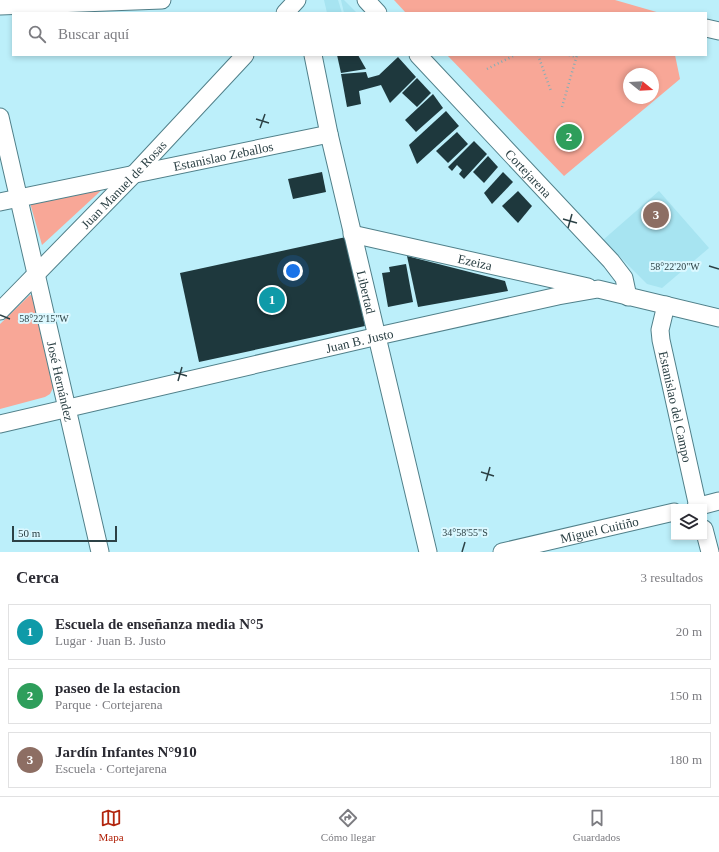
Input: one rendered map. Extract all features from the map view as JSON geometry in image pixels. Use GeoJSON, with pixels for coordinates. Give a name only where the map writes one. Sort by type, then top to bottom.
{"type":"FeatureCollection","features":[{"type":"Feature","properties":{"kind":"street"},"geometry":{"type":"LineString","coordinates":[[0,6],[162,0]]}},
{"type":"Feature","properties":{"kind":"street"},"geometry":{"type":"LineString","coordinates":[[286,12],[297,0]]}},
{"type":"Feature","properties":{"kind":"street"},"geometry":{"type":"LineString","coordinates":[[303,0],[305,12]]}},
{"type":"Feature","properties":{"kind":"street"},"geometry":{"type":"LineString","coordinates":[[366,0],[377,12]]}},
{"type":"Feature","properties":{"kind":"street"},"geometry":{"type":"LineString","coordinates":[[707,28],[719,32]]}},
{"type":"Feature","properties":{"kind":"street","name":"Juan Manuel de Rosas"},"geometry":{"type":"LineString","coordinates":[[0,311],[36,272],[136,172],[244,56]]}},
{"type":"Feature","properties":{"kind":"street","name":"Libertad"},"geometry":{"type":"LineString","coordinates":[[314,56],[329,134],[428,552]]}},
{"type":"Feature","properties":{"kind":"street","name":"Cortejarena"},"geometry":{"type":"LineString","coordinates":[[419,56],[611,260],[624,278],[628,297]]}},
{"type":"Feature","properties":{"kind":"street","name":"José Hernández"},"geometry":{"type":"LineString","coordinates":[[0,116],[100,552]]}},
{"type":"Feature","properties":{"kind":"street","name":"Estanislao Zeballos"},"geometry":{"type":"LineString","coordinates":[[0,202],[136,172],[329,134]]}},
{"type":"Feature","properties":{"kind":"street","name":"Ezeiza"},"geometry":{"type":"LineString","coordinates":[[352,234],[598,289]]}},
{"type":"Feature","properties":{"kind":"street","name":"Juan B. Justo"},"geometry":{"type":"LineString","coordinates":[[0,424],[378,336],[558,296],[598,289],[719,318]]}},
{"type":"Feature","properties":{"kind":"street","name":"Estanislao del Campo"},"geometry":{"type":"LineString","coordinates":[[666,305],[660,330],[661,340],[697,504]]}},
{"type":"Feature","properties":{"kind":"street"},"geometry":{"type":"LineString","coordinates":[[707,505],[719,502]]}},
{"type":"Feature","properties":{"kind":"street","name":"Miguel Cuitiño"},"geometry":{"type":"LineString","coordinates":[[502,552],[671,513]]}},
{"type":"Feature","properties":{"kind":"street"},"geometry":{"type":"LineString","coordinates":[[707,540],[710,552]]}},
{"type":"Feature","properties":{"kind":"path"},"geometry":{"type":"LineString","coordinates":[[487,69],[513,56]]}},
{"type":"Feature","properties":{"kind":"path"},"geometry":{"type":"LineString","coordinates":[[538,56],[551,91]]}},
{"type":"Feature","properties":{"kind":"path"},"geometry":{"type":"LineString","coordinates":[[562,107],[577,56]]}},
{"type":"Feature","properties":{"kind":"shaded area"},"geometry":{"type":"Polygon","coordinates":[[[324,0],[338,0],[342,12],[327,12],[324,0]]]}},
{"type":"Feature","properties":{"kind":"shaded area"},"geometry":{"type":"Polygon","coordinates":[[[341,0],[344,0],[356,12],[344,12],[341,0]]]}},
{"type":"Feature","properties":{"kind":"shaded area"},"geometry":{"type":"Polygon","coordinates":[[[394,0],[615,0],[657,12],[405,12],[394,0]]]}},
{"type":"Feature","properties":{"kind":"shaded area"},"geometry":{"type":"Polygon","coordinates":[[[448,56],[675,56],[680,79],[659,97],[659,68],[623,68],[623,104],[650,104],[564,176],[448,56]]]}},
{"type":"Feature","properties":{"kind":"shaded area"},"geometry":{"type":"Polygon","coordinates":[[[106,186],[42,245],[30,203],[106,186]]]}},
{"type":"Feature","properties":{"kind":"shaded area"},"geometry":{"type":"Polygon","coordinates":[[[659,191],[709,248],[662,288],[647,284],[603,240],[659,191]]]}},
{"type":"Feature","properties":{"kind":"shaded area"},"geometry":{"type":"Polygon","coordinates":[[[30,295],[34,296],[54,386],[50,394],[45,397],[0,409],[0,324],[30,295]]]}},
{"type":"Feature","properties":{"kind":"building"},"geometry":{"type":"Polygon","coordinates":[[[337,56],[359,56],[366,69],[341,73],[337,56]]]}},
{"type":"Feature","properties":{"kind":"building"},"geometry":{"type":"Polygon","coordinates":[[[398,57],[416,77],[390,103],[381,85],[359,91],[361,104],[347,107],[341,74],[366,72],[368,78],[379,75],[398,57]]]}},
{"type":"Feature","properties":{"kind":"building"},"geometry":{"type":"Polygon","coordinates":[[[417,78],[431,93],[417,107],[402,93],[417,78]]]}},
{"type":"Feature","properties":{"kind":"building"},"geometry":{"type":"Polygon","coordinates":[[[433,94],[443,108],[416,132],[405,120],[433,94]]]}},
{"type":"Feature","properties":{"kind":"building"},"geometry":{"type":"Polygon","coordinates":[[[446,111],[459,126],[417,164],[409,145],[446,111]]]}},
{"type":"Feature","properties":{"kind":"building"},"geometry":{"type":"Polygon","coordinates":[[[457,132],[468,144],[448,163],[436,151],[457,132]]]}},
{"type":"Feature","properties":{"kind":"building"},"geometry":{"type":"Polygon","coordinates":[[[474,141],[487,154],[464,179],[459,174],[462,170],[457,165],[452,171],[448,167],[474,141]]]}},
{"type":"Feature","properties":{"kind":"building"},"geometry":{"type":"Polygon","coordinates":[[[488,156],[498,167],[484,183],[473,172],[488,156]]]}},
{"type":"Feature","properties":{"kind":"building"},"geometry":{"type":"Polygon","coordinates":[[[322,172],[326,192],[293,199],[288,179],[322,172]]]}},
{"type":"Feature","properties":{"kind":"building"},"geometry":{"type":"Polygon","coordinates":[[[503,172],[513,182],[492,204],[484,193],[503,172]]]}},
{"type":"Feature","properties":{"kind":"building"},"geometry":{"type":"Polygon","coordinates":[[[518,191],[532,206],[518,223],[502,206],[518,191]]]}},
{"type":"Feature","properties":{"kind":"building"},"geometry":{"type":"Polygon","coordinates":[[[346,237],[365,326],[199,362],[180,273],[346,237]]]}},
{"type":"Feature","properties":{"kind":"building"},"geometry":{"type":"Polygon","coordinates":[[[407,256],[505,281],[508,291],[418,307],[407,256]]]}},
{"type":"Feature","properties":{"kind":"building"},"geometry":{"type":"Polygon","coordinates":[[[406,264],[413,302],[388,307],[382,273],[390,272],[389,267],[406,264]]]}},
{"type":"Feature","properties":{"kind":"place","name":"paseo de la estacion"},"geometry":{"type":"Point","coordinates":[569,137]}},
{"type":"Feature","properties":{"kind":"place","name":"Jardín Infantes N°910"},"geometry":{"type":"Point","coordinates":[656,215]}},
{"type":"Feature","properties":{"kind":"place","name":"Escuela de enseñanza media N°5"},"geometry":{"type":"Point","coordinates":[272,300]}}]}
